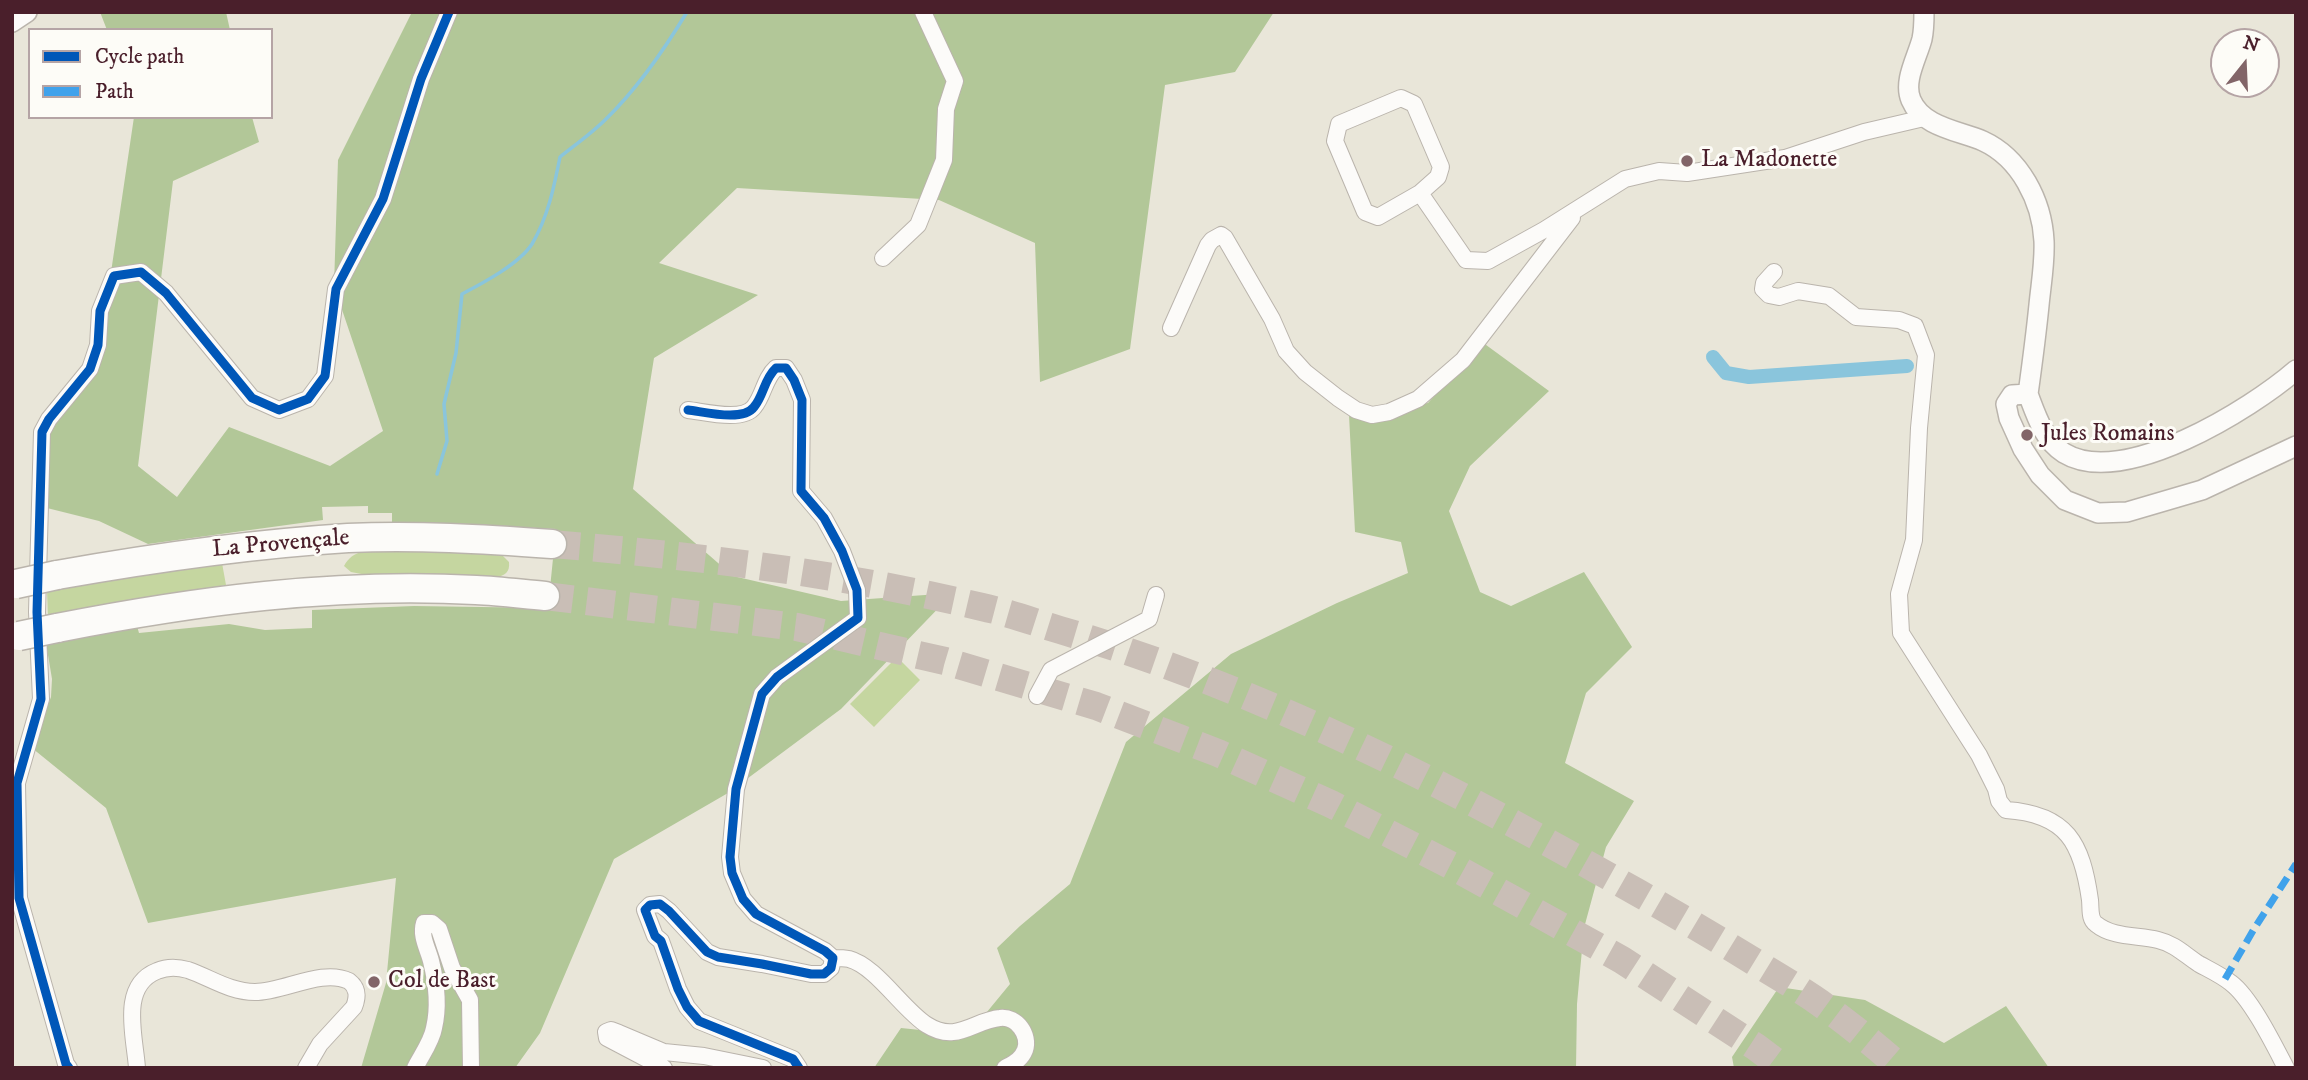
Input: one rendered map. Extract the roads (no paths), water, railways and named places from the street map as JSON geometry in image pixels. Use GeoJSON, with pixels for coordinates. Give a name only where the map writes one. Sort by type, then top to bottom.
{"type":"FeatureCollection","features":[{"type":"Feature","properties":{"kind":"highway","name":"La Provençale"},"geometry":{"type":"LineString","coordinates":[[14,584],[213,550],[351,538],[417,537],[552,544]]}},
{"type":"Feature","properties":{"kind":"highway","name":"La Provençale"},"geometry":{"type":"LineString","coordinates":[[16,637],[191,605],[291,594],[415,589],[476,590],[545,596]]}},
{"type":"Feature","properties":{"kind":"street"},"geometry":{"type":"LineString","coordinates":[[12,22],[27,12]]}},
{"type":"Feature","properties":{"kind":"street"},"geometry":{"type":"LineString","coordinates":[[69,1068],[51,1016],[19,898],[16,783],[41,699],[37,612],[42,432],[49,419],[90,369],[98,345],[100,311],[114,276],[141,272],[166,293],[252,398],[279,410],[307,399],[325,376],[336,289],[383,199],[422,79],[449,12]]}},
{"type":"Feature","properties":{"kind":"street"},"geometry":{"type":"LineString","coordinates":[[883,258],[918,225],[944,160],[946,109],[955,81],[923,12]]}},
{"type":"Feature","properties":{"kind":"street"},"geometry":{"type":"LineString","coordinates":[[1924,12],[1922,39],[1908,88],[1910,99],[1924,118],[1998,149],[2021,174],[2037,204],[2044,241],[2036,339],[2028,394],[2040,424],[2063,453],[2086,462],[2111,463],[2137,458],[2194,436],[2283,382],[2296,370]]}},
{"type":"Feature","properties":{"kind":"street"},"geometry":{"type":"LineString","coordinates":[[1401,98],[1414,104],[1441,167],[1438,177],[1420,193],[1378,217],[1365,212],[1335,141],[1339,124],[1401,98]]}},
{"type":"Feature","properties":{"kind":"street"},"geometry":{"type":"LineString","coordinates":[[1420,193],[1466,260],[1488,261],[1544,230],[1625,179],[1659,171],[1687,173],[1785,158],[1864,132],[1924,118]]}},
{"type":"Feature","properties":{"kind":"street"},"geometry":{"type":"LineString","coordinates":[[1171,328],[1208,245],[1216,236],[1221,236],[1225,238],[1246,272],[1286,351],[1305,372],[1356,410],[1372,415],[1389,412],[1418,399],[1463,360],[1583,206]]}},
{"type":"Feature","properties":{"kind":"street"},"geometry":{"type":"LineString","coordinates":[[1774,272],[1764,283],[1763,289],[1769,295],[1779,297],[1798,291],[1813,292],[1829,296],[1856,317],[1899,320],[1915,326],[1927,355],[1919,428],[1914,540],[1899,594],[1901,634],[1979,755],[1996,789],[1998,801],[2006,810],[2047,817],[2065,831],[2082,860],[2088,884],[2091,919],[2097,925],[2110,932],[2159,940],[2173,946],[2233,984],[2244,995],[2286,1068]]}},
{"type":"Feature","properties":{"kind":"street"},"geometry":{"type":"LineString","coordinates":[[688,410],[729,415],[745,414],[754,408],[768,375],[776,368],[786,368],[802,400],[801,491],[824,518],[842,551],[857,590],[858,618],[777,677],[762,694],[736,789],[730,857],[732,873],[743,899],[756,914],[809,941],[833,958],[849,959],[869,971],[926,1025],[939,1031],[968,1029],[1000,1018],[1013,1020],[1023,1030],[1027,1045],[1022,1058],[1005,1068]]}},
{"type":"Feature","properties":{"kind":"street"},"geometry":{"type":"LineString","coordinates":[[2028,394],[2012,395],[2006,404],[2008,418],[2023,449],[2039,475],[2052,489],[2065,500],[2098,513],[2127,512],[2202,490],[2296,446]]}},
{"type":"Feature","properties":{"kind":"street"},"geometry":{"type":"LineString","coordinates":[[1037,696],[1051,670],[1149,619],[1156,595]]}},
{"type":"Feature","properties":{"kind":"street"},"geometry":{"type":"LineString","coordinates":[[799,1068],[793,1059],[699,1021],[687,1007],[678,989],[661,941],[655,936],[645,910],[650,905],[660,904],[707,952],[718,957],[811,974],[824,974],[831,968],[833,958]]}},
{"type":"Feature","properties":{"kind":"street"},"geometry":{"type":"LineString","coordinates":[[415,1068],[434,1029],[436,1004],[432,964],[422,928],[424,923],[428,922],[439,929],[452,968],[470,1000],[471,1068]]}},
{"type":"Feature","properties":{"kind":"street"},"geometry":{"type":"LineString","coordinates":[[136,1068],[131,1013],[136,988],[150,974],[163,969],[184,969],[229,988],[255,992],[339,977],[354,985],[357,1000],[350,1014],[320,1044],[306,1068]]}},
{"type":"Feature","properties":{"kind":"street"},"geometry":{"type":"LineString","coordinates":[[664,1068],[613,1043],[607,1038],[606,1032],[611,1030],[664,1052],[704,1056],[762,1068]]}},
{"type":"Feature","properties":{"kind":"waterway"},"geometry":{"type":"LineString","coordinates":[[437,474],[447,441],[444,404],[456,353],[462,294],[519,259],[532,244],[546,213],[560,157],[601,124],[629,95],[687,12]]}},
{"type":"Feature","properties":{"kind":"waterway"},"geometry":{"type":"LineString","coordinates":[[1713,357],[1726,373],[1749,377],[1907,366]]}},
{"type":"Feature","properties":{"kind":"tunnel"},"geometry":{"type":"LineString","coordinates":[[552,544],[768,567],[929,595],[1012,615],[1130,652],[1198,677],[1266,704],[1399,765],[1592,867],[1805,993],[1851,1026],[1901,1068]]}},
{"type":"Feature","properties":{"kind":"tunnel"},"geometry":{"type":"LineString","coordinates":[[545,596],[797,627],[945,661],[1096,706],[1218,753],[1331,804],[1456,868],[1622,960],[1784,1068]]}},
{"type":"Feature","properties":{"kind":"place","name":"La Madonette"},"geometry":{"type":"Point","coordinates":[1687,161]}},
{"type":"Feature","properties":{"kind":"place","name":"Jules Romains"},"geometry":{"type":"Point","coordinates":[2027,435]}},
{"type":"Feature","properties":{"kind":"place","name":"Col de Bast"},"geometry":{"type":"Point","coordinates":[374,982]}}]}
